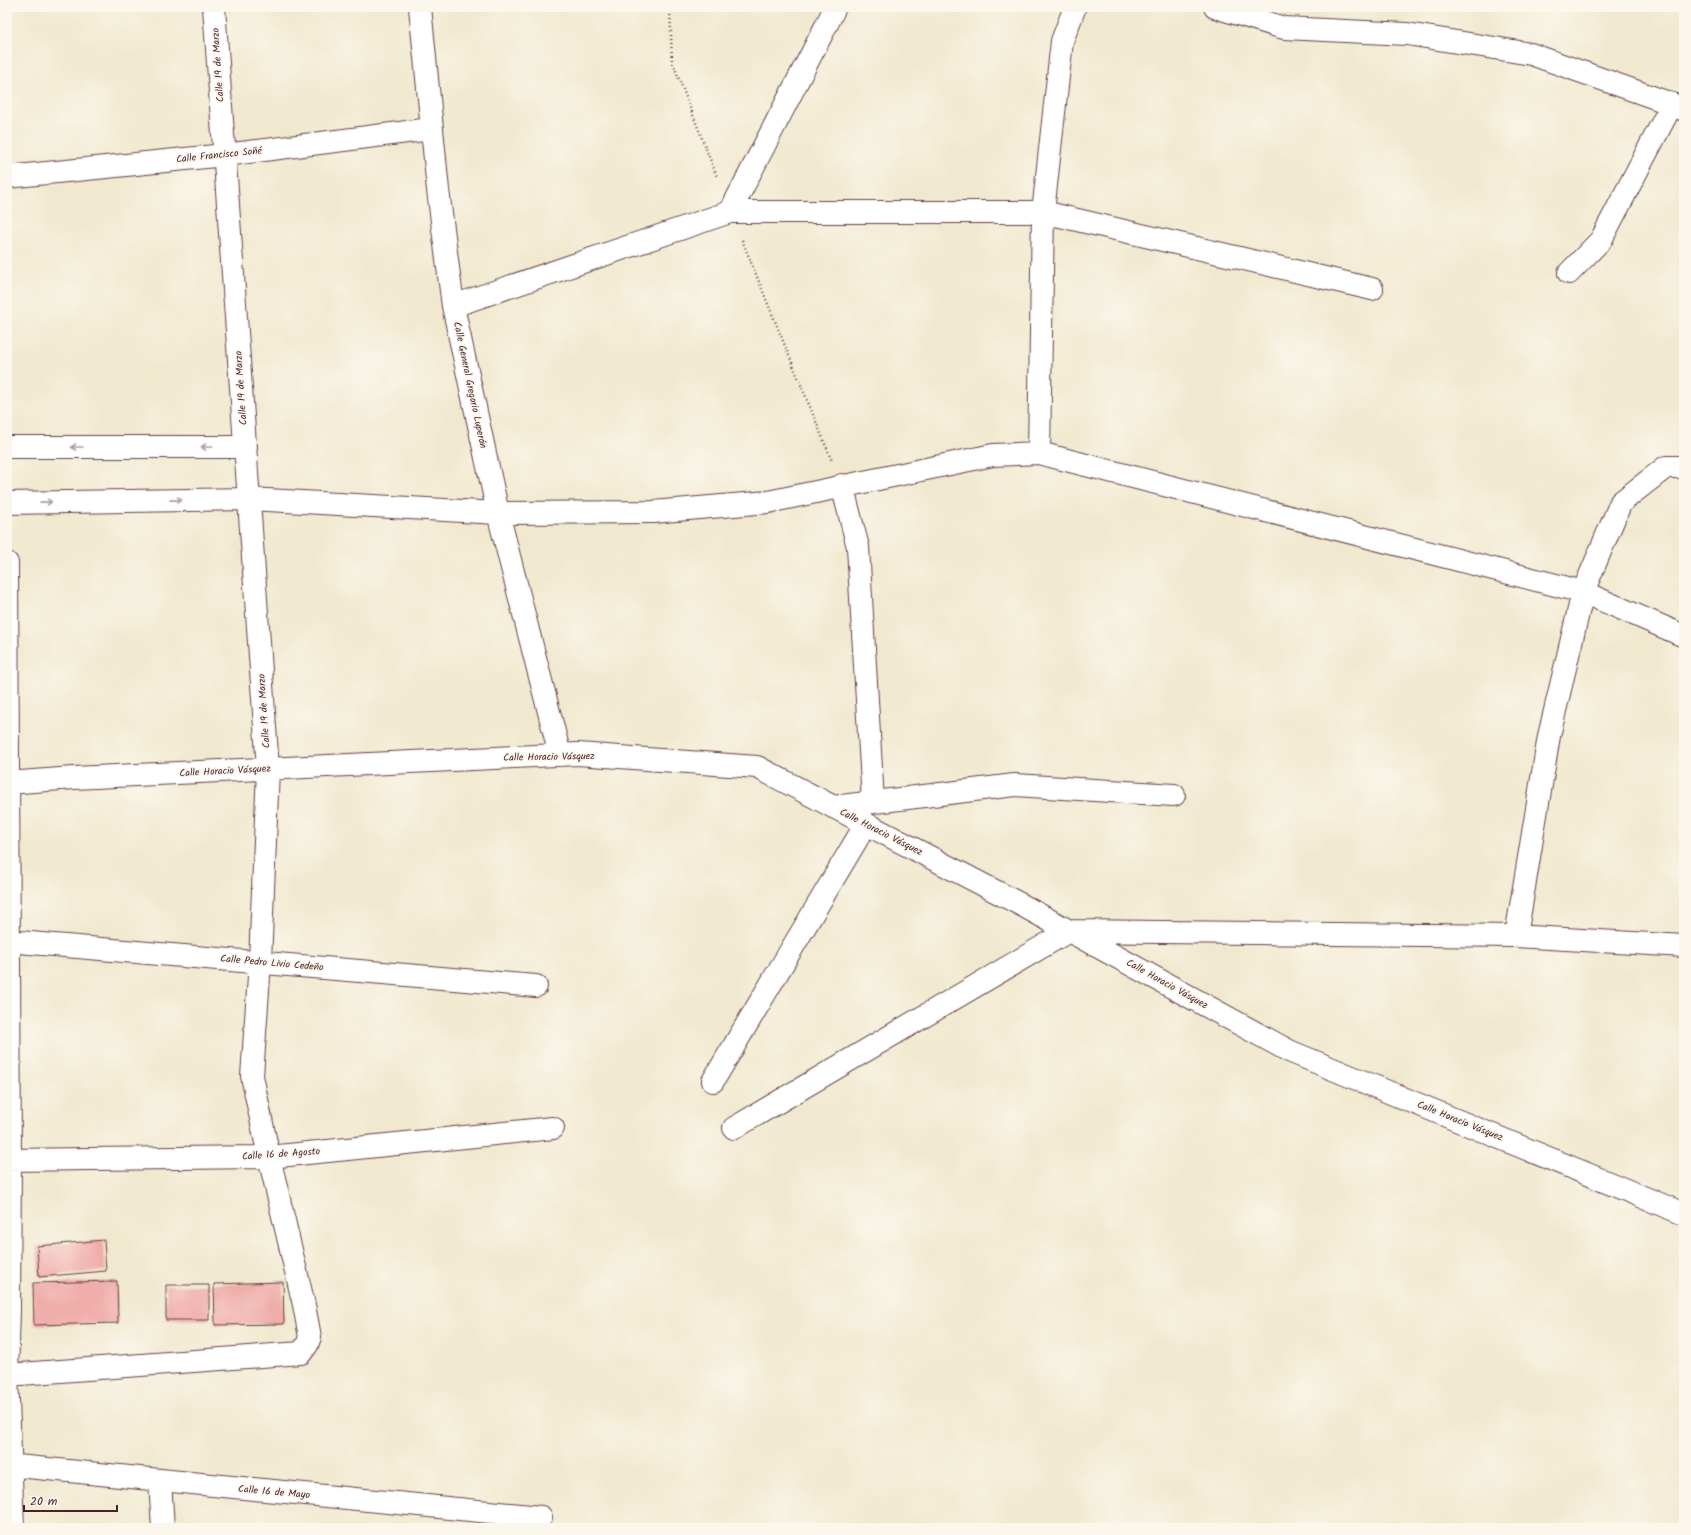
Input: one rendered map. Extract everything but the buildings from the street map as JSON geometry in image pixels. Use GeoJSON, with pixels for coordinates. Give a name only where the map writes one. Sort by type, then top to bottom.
{"type":"FeatureCollection","features":[{"type":"Feature","properties":{"kind":"street","name":"Calle 19 de Marzo"},"geometry":{"type":"LineString","coordinates":[[7,1375],[301,1353],[307,1345],[310,1337],[252,1076],[260,962],[268,769],[214,7]]}},
{"type":"Feature","properties":{"kind":"street","name":"Calle General Gregorio Luperón"},"geometry":{"type":"LineString","coordinates":[[420,7],[431,129],[453,306],[498,512],[560,755]]}},
{"type":"Feature","properties":{"kind":"street"},"geometry":{"type":"LineString","coordinates":[[730,212],[835,7]]}},
{"type":"Feature","properties":{"kind":"street"},"geometry":{"type":"LineString","coordinates":[[1039,453],[1043,212],[1062,41],[1075,7]]}},
{"type":"Feature","properties":{"kind":"street"},"geometry":{"type":"LineString","coordinates":[[1215,7],[1284,28],[1406,34],[1531,54],[1678,107],[1601,240],[1569,273]]}},
{"type":"Feature","properties":{"kind":"street","name":"Calle Francisco Soñé"},"geometry":{"type":"LineString","coordinates":[[7,178],[225,155],[431,129]]}},
{"type":"Feature","properties":{"kind":"street"},"geometry":{"type":"LineString","coordinates":[[453,306],[730,212],[1043,212],[1372,289]]}},
{"type":"Feature","properties":{"kind":"street"},"geometry":{"type":"LineString","coordinates":[[7,447],[246,447]]}},
{"type":"Feature","properties":{"kind":"street"},"geometry":{"type":"LineString","coordinates":[[7,503],[249,499],[498,512],[653,512],[768,502],[993,455],[1039,453],[1583,592],[1684,636]]}},
{"type":"Feature","properties":{"kind":"street"},"geometry":{"type":"LineString","coordinates":[[1516,936],[1548,736],[1583,592],[1621,502],[1666,467],[1684,467]]}},
{"type":"Feature","properties":{"kind":"street"},"geometry":{"type":"LineString","coordinates":[[842,486],[858,547],[873,802]]}},
{"type":"Feature","properties":{"kind":"street"},"geometry":{"type":"LineString","coordinates":[[7,563],[7,1375],[9,1465],[13,1528]]}},
{"type":"Feature","properties":{"kind":"street","name":"Calle Horacio Vásquez"},"geometry":{"type":"LineString","coordinates":[[7,783],[74,778],[578,754],[757,767],[1069,931],[1289,1051],[1684,1214]]}},
{"type":"Feature","properties":{"kind":"street"},"geometry":{"type":"LineString","coordinates":[[833,807],[1015,785],[1174,795]]}},
{"type":"Feature","properties":{"kind":"street"},"geometry":{"type":"LineString","coordinates":[[713,1081],[866,824]]}},
{"type":"Feature","properties":{"kind":"street"},"geometry":{"type":"LineString","coordinates":[[734,1128],[1069,931],[1516,936],[1684,946]]}},
{"type":"Feature","properties":{"kind":"street","name":"Calle Pedro Livio Cedeño"},"geometry":{"type":"LineString","coordinates":[[8,941],[536,986]]}},
{"type":"Feature","properties":{"kind":"street","name":"Calle 16 de Agosto"},"geometry":{"type":"LineString","coordinates":[[8,1160],[269,1157],[553,1128]]}},
{"type":"Feature","properties":{"kind":"street","name":"Calle 16 de Mayo"},"geometry":{"type":"LineString","coordinates":[[9,1465],[542,1518]]}},
{"type":"Feature","properties":{"kind":"street"},"geometry":{"type":"LineString","coordinates":[[160,1481],[163,1528]]}},
{"type":"Feature","properties":{"kind":"path"},"geometry":{"type":"LineString","coordinates":[[670,7],[672,61],[730,212],[842,486]]}}]}
